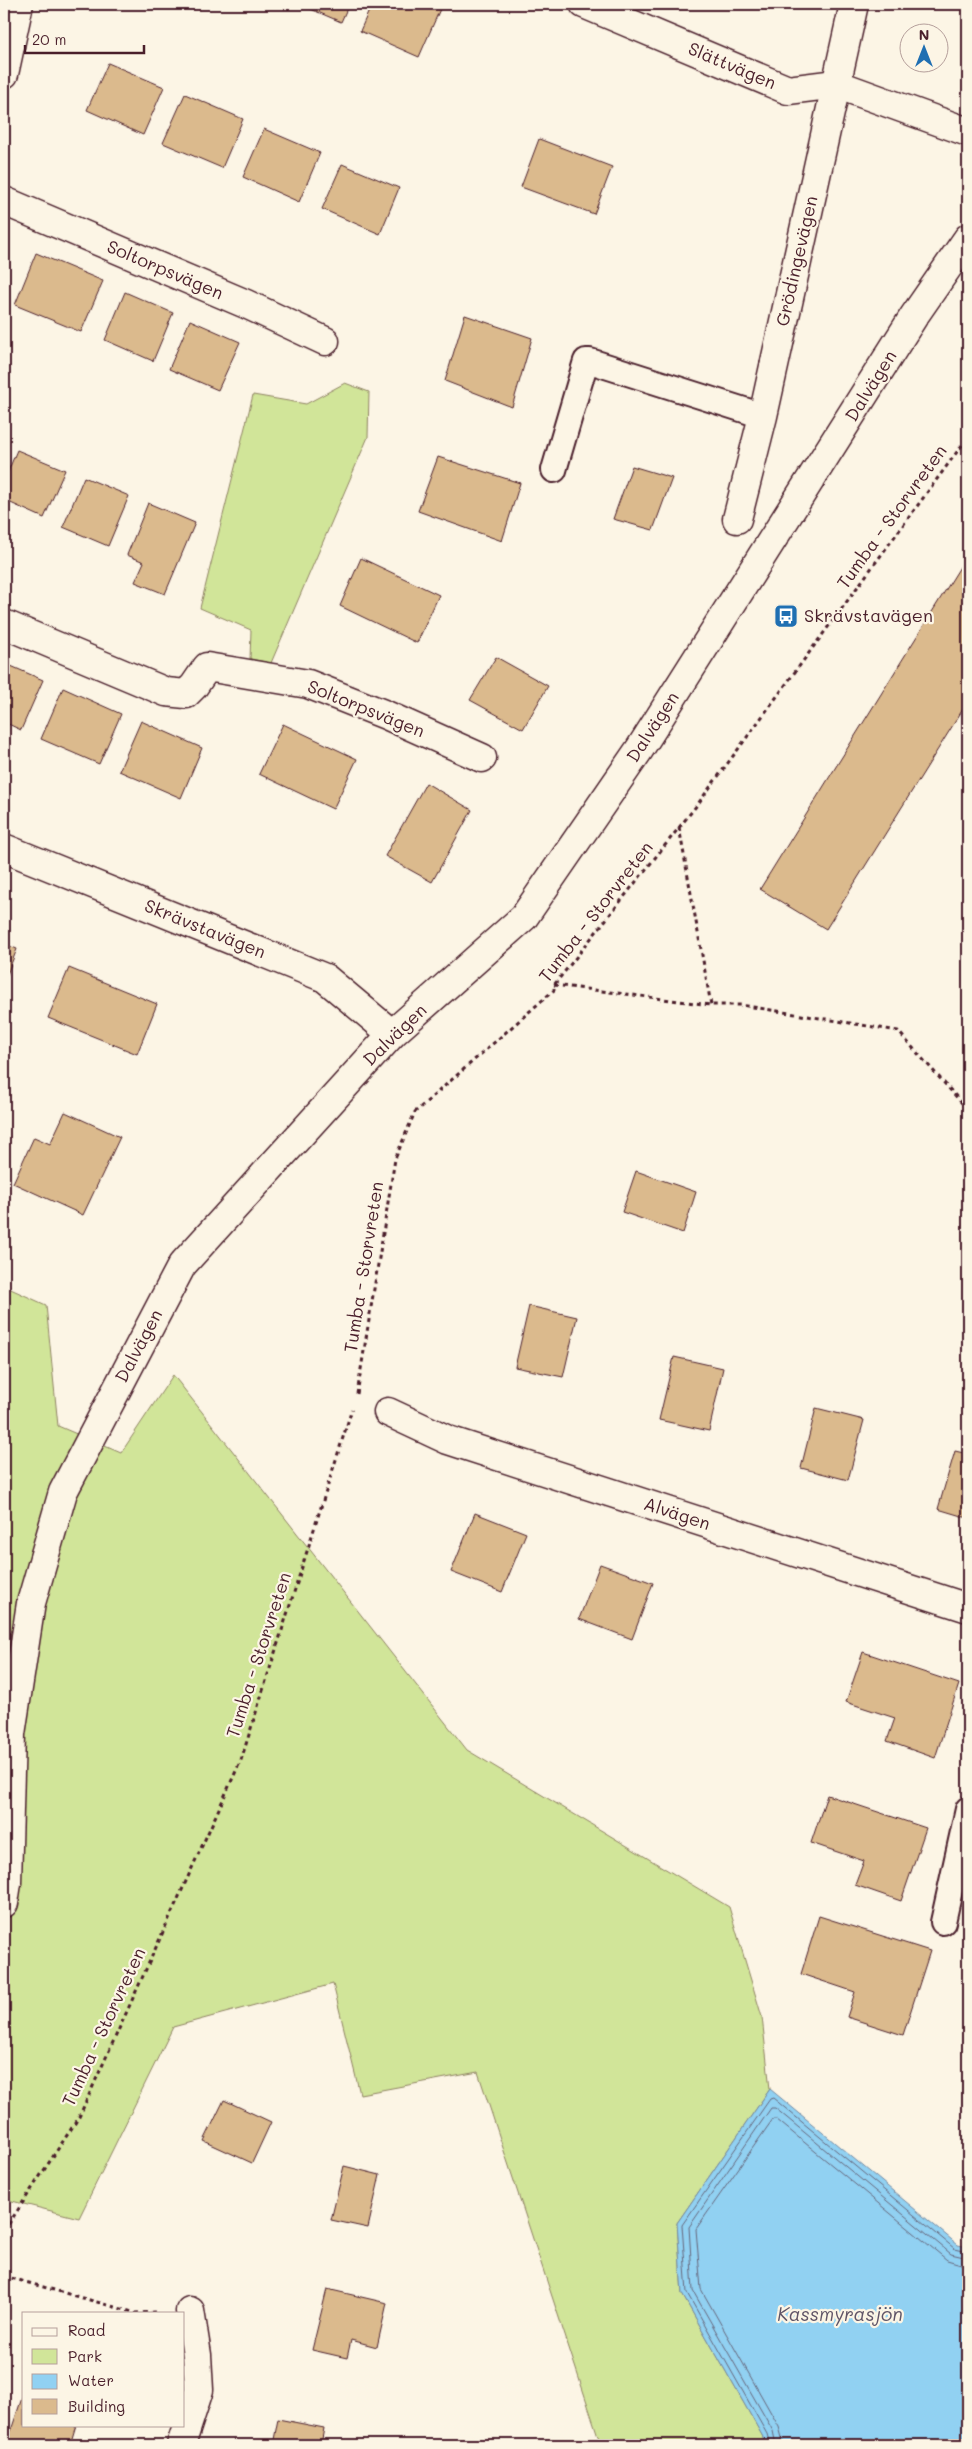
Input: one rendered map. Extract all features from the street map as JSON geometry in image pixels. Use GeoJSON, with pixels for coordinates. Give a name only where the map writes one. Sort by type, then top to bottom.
{"type":"FeatureCollection","features":[{"type":"Feature","properties":{"kind":"street"},"geometry":{"type":"LineString","coordinates":[[4,74],[19,4]]}},
{"type":"Feature","properties":{"kind":"street","name":"Slättvägen"},"geometry":{"type":"LineString","coordinates":[[584,4],[788,90],[836,84],[968,132]]}},
{"type":"Feature","properties":{"kind":"street","name":"Grödingevägen"},"geometry":{"type":"LineString","coordinates":[[737,519],[763,416],[854,4]]}},
{"type":"Feature","properties":{"kind":"street","name":"Soltorpsvägen"},"geometry":{"type":"LineString","coordinates":[[4,201],[246,304],[325,341]]}},
{"type":"Feature","properties":{"kind":"street","name":"Dalvägen"},"geometry":{"type":"LineString","coordinates":[[4,1903],[7,1883],[11,1734],[31,1603],[63,1492],[182,1265],[392,1034],[524,917],[639,750],[914,316],[968,238]]}},
{"type":"Feature","properties":{"kind":"street","name":"Soltorpsvägen"},"geometry":{"type":"LineString","coordinates":[[4,624],[166,692],[186,694],[207,667],[308,684],[386,715],[482,758]]}},
{"type":"Feature","properties":{"kind":"street","name":"Skrävstavägen"},"geometry":{"type":"LineString","coordinates":[[4,848],[325,978],[392,1034]]}},
{"type":"Feature","properties":{"kind":"street","name":"Alvägen"},"geometry":{"type":"LineString","coordinates":[[388,1412],[448,1440],[968,1608]]}},
{"type":"Feature","properties":{"kind":"street"},"geometry":{"type":"LineString","coordinates":[[181,2445],[199,2390],[198,2355],[190,2311]]}},
{"type":"Feature","properties":{"kind":"lane"},"geometry":{"type":"LineString","coordinates":[[554,470],[586,361],[763,416]]}},
{"type":"Feature","properties":{"kind":"lane"},"geometry":{"type":"LineString","coordinates":[[943,1922],[968,1809]]}},
{"type":"Feature","properties":{"kind":"path","name":"Tumba - Storvreten"},"geometry":{"type":"LineString","coordinates":[[356,1395],[395,1159],[415,1112],[554,990],[554,985],[680,827],[968,437]]}},
{"type":"Feature","properties":{"kind":"path"},"geometry":{"type":"LineString","coordinates":[[680,827],[711,1005]]}},
{"type":"Feature","properties":{"kind":"path"},"geometry":{"type":"LineString","coordinates":[[554,985],[711,1005],[741,1005],[898,1031],[968,1110]]}},
{"type":"Feature","properties":{"kind":"path","name":"Tumba - Storvreten"},"geometry":{"type":"LineString","coordinates":[[4,2231],[79,2116],[240,1760],[354,1404]]}},
{"type":"Feature","properties":{"kind":"path"},"geometry":{"type":"LineString","coordinates":[[4,2276],[132,2312]]}},
{"type":"Feature","properties":{"kind":"path"},"geometry":{"type":"LineString","coordinates":[[163,2312],[190,2311]]}},
{"type":"Feature","properties":{"kind":"green space"},"geometry":{"type":"Polygon","coordinates":[[[345,383],[369,392],[368,437],[271,663],[250,659],[251,630],[200,608],[253,395],[306,404],[345,383]]]}},
{"type":"Feature","properties":{"kind":"green space"},"geometry":{"type":"Polygon","coordinates":[[[4,1286],[46,1305],[58,1426],[121,1453],[173,1375],[467,1750],[729,1907],[762,2017],[770,2089],[677,2223],[682,2294],[763,2437],[765,2445],[601,2445],[478,2072],[360,2094],[333,1984],[173,2027],[79,2218],[4,2199],[4,1286]]]}},
{"type":"Feature","properties":{"kind":"water","name":"Kassmyrasjön"},"geometry":{"type":"Polygon","coordinates":[[[770,2089],[958,2245],[968,2247],[968,2445],[765,2445],[763,2437],[682,2294],[677,2223],[770,2089]]]}},
{"type":"Feature","properties":{"kind":"building"},"geometry":{"type":"Polygon","coordinates":[[[299,4],[349,4],[341,22],[299,4]]]}},
{"type":"Feature","properties":{"kind":"building"},"geometry":{"type":"Polygon","coordinates":[[[372,4],[428,4],[440,9],[419,57],[360,31],[372,4]]]}},
{"type":"Feature","properties":{"kind":"building"},"geometry":{"type":"Polygon","coordinates":[[[108,63],[164,87],[143,135],[87,110],[108,63]]]}},
{"type":"Feature","properties":{"kind":"building"},"geometry":{"type":"Polygon","coordinates":[[[185,94],[243,119],[222,168],[163,143],[185,94]]]}},
{"type":"Feature","properties":{"kind":"building"},"geometry":{"type":"Polygon","coordinates":[[[264,129],[320,153],[299,202],[243,177],[264,129]]]}},
{"type":"Feature","properties":{"kind":"building"},"geometry":{"type":"Polygon","coordinates":[[[539,139],[612,167],[594,214],[521,187],[539,139]]]}},
{"type":"Feature","properties":{"kind":"building"},"geometry":{"type":"Polygon","coordinates":[[[342,164],[399,188],[380,234],[322,209],[342,164]]]}},
{"type":"Feature","properties":{"kind":"building"},"geometry":{"type":"Polygon","coordinates":[[[36,253],[103,281],[81,332],[15,305],[36,253]]]}},
{"type":"Feature","properties":{"kind":"building"},"geometry":{"type":"Polygon","coordinates":[[[125,292],[173,313],[153,361],[105,340],[125,292]]]}},
{"type":"Feature","properties":{"kind":"building"},"geometry":{"type":"Polygon","coordinates":[[[465,315],[532,338],[512,407],[445,381],[465,315]]]}},
{"type":"Feature","properties":{"kind":"building"},"geometry":{"type":"Polygon","coordinates":[[[190,320],[240,342],[218,390],[169,369],[190,320]]]}},
{"type":"Feature","properties":{"kind":"building"},"geometry":{"type":"Polygon","coordinates":[[[17,450],[65,470],[44,518],[4,500],[4,481],[17,450]]]}},
{"type":"Feature","properties":{"kind":"building"},"geometry":{"type":"Polygon","coordinates":[[[438,457],[520,483],[502,541],[418,511],[438,457]]]}},
{"type":"Feature","properties":{"kind":"building"},"geometry":{"type":"Polygon","coordinates":[[[632,466],[672,478],[653,530],[613,519],[632,466]]]}},
{"type":"Feature","properties":{"kind":"building"},"geometry":{"type":"Polygon","coordinates":[[[84,477],[129,496],[108,546],[63,527],[84,477]]]}},
{"type":"Feature","properties":{"kind":"building"},"geometry":{"type":"Polygon","coordinates":[[[148,503],[195,523],[165,594],[135,582],[144,562],[127,555],[148,503]]]}},
{"type":"Feature","properties":{"kind":"building"},"geometry":{"type":"Polygon","coordinates":[[[968,554],[968,701],[826,929],[760,889],[968,554]]]}},
{"type":"Feature","properties":{"kind":"building"},"geometry":{"type":"Polygon","coordinates":[[[361,558],[439,595],[417,643],[340,606],[361,558]]]}},
{"type":"Feature","properties":{"kind":"building"},"geometry":{"type":"Polygon","coordinates":[[[496,657],[548,686],[523,729],[470,700],[496,657]]]}},
{"type":"Feature","properties":{"kind":"building"},"geometry":{"type":"Polygon","coordinates":[[[4,663],[43,680],[21,730],[4,722],[4,663]]]}},
{"type":"Feature","properties":{"kind":"building"},"geometry":{"type":"Polygon","coordinates":[[[63,688],[121,714],[99,764],[41,739],[63,688]]]}},
{"type":"Feature","properties":{"kind":"building"},"geometry":{"type":"Polygon","coordinates":[[[141,721],[202,748],[181,798],[119,771],[141,721]]]}},
{"type":"Feature","properties":{"kind":"building"},"geometry":{"type":"Polygon","coordinates":[[[283,724],[357,759],[333,809],[259,774],[283,724]]]}},
{"type":"Feature","properties":{"kind":"building"},"geometry":{"type":"Polygon","coordinates":[[[426,783],[472,810],[432,882],[385,856],[426,783]]]}},
{"type":"Feature","properties":{"kind":"building"},"geometry":{"type":"Polygon","coordinates":[[[4,944],[17,949],[4,982],[4,944]]]}},
{"type":"Feature","properties":{"kind":"building"},"geometry":{"type":"Polygon","coordinates":[[[69,968],[157,1004],[137,1054],[48,1018],[69,968]]]}},
{"type":"Feature","properties":{"kind":"building"},"geometry":{"type":"Polygon","coordinates":[[[65,1112],[120,1137],[83,1215],[13,1183],[34,1137],[50,1144],[65,1112]]]}},
{"type":"Feature","properties":{"kind":"building"},"geometry":{"type":"Polygon","coordinates":[[[636,1171],[696,1192],[683,1233],[622,1212],[636,1171]]]}},
{"type":"Feature","properties":{"kind":"building"},"geometry":{"type":"Polygon","coordinates":[[[529,1306],[577,1317],[563,1377],[515,1367],[529,1306]]]}},
{"type":"Feature","properties":{"kind":"building"},"geometry":{"type":"Polygon","coordinates":[[[674,1357],[723,1368],[709,1431],[659,1420],[674,1357]]]}},
{"type":"Feature","properties":{"kind":"building"},"geometry":{"type":"Polygon","coordinates":[[[816,1408],[864,1420],[848,1480],[801,1468],[816,1408]]]}},
{"type":"Feature","properties":{"kind":"building"},"geometry":{"type":"Polygon","coordinates":[[[955,1451],[968,1454],[968,1518],[938,1509],[955,1451]]]}},
{"type":"Feature","properties":{"kind":"building"},"geometry":{"type":"Polygon","coordinates":[[[475,1513],[526,1533],[502,1592],[451,1572],[475,1513]]]}},
{"type":"Feature","properties":{"kind":"building"},"geometry":{"type":"Polygon","coordinates":[[[600,1564],[653,1583],[632,1639],[579,1619],[600,1564]]]}},
{"type":"Feature","properties":{"kind":"building"},"geometry":{"type":"Polygon","coordinates":[[[863,1652],[959,1684],[935,1758],[887,1741],[895,1718],[846,1702],[863,1652]]]}},
{"type":"Feature","properties":{"kind":"building"},"geometry":{"type":"Polygon","coordinates":[[[827,1795],[926,1828],[901,1901],[855,1885],[864,1861],[811,1843],[827,1795]]]}},
{"type":"Feature","properties":{"kind":"building"},"geometry":{"type":"Polygon","coordinates":[[[819,1916],[930,1951],[903,2035],[847,2017],[855,1992],[801,1974],[819,1916]]]}},
{"type":"Feature","properties":{"kind":"building"},"geometry":{"type":"Polygon","coordinates":[[[224,2100],[271,2122],[252,2163],[204,2141],[224,2100]]]}},
{"type":"Feature","properties":{"kind":"building"},"geometry":{"type":"Polygon","coordinates":[[[344,2166],[380,2175],[368,2228],[331,2220],[344,2166]]]}},
{"type":"Feature","properties":{"kind":"building"},"geometry":{"type":"Polygon","coordinates":[[[327,2289],[387,2303],[377,2347],[351,2340],[347,2358],[312,2350],[327,2289]]]}},
{"type":"Feature","properties":{"kind":"building"},"geometry":{"type":"Polygon","coordinates":[[[22,2398],[22,2426],[76,2426],[70,2445],[6,2445],[22,2398]]]}},
{"type":"Feature","properties":{"kind":"building"},"geometry":{"type":"Polygon","coordinates":[[[278,2419],[324,2428],[321,2445],[273,2445],[278,2419]]]}},
{"type":"Feature","properties":{"kind":"place","name":"Skrävstavägen"},"geometry":{"type":"Point","coordinates":[786,616]}}]}
